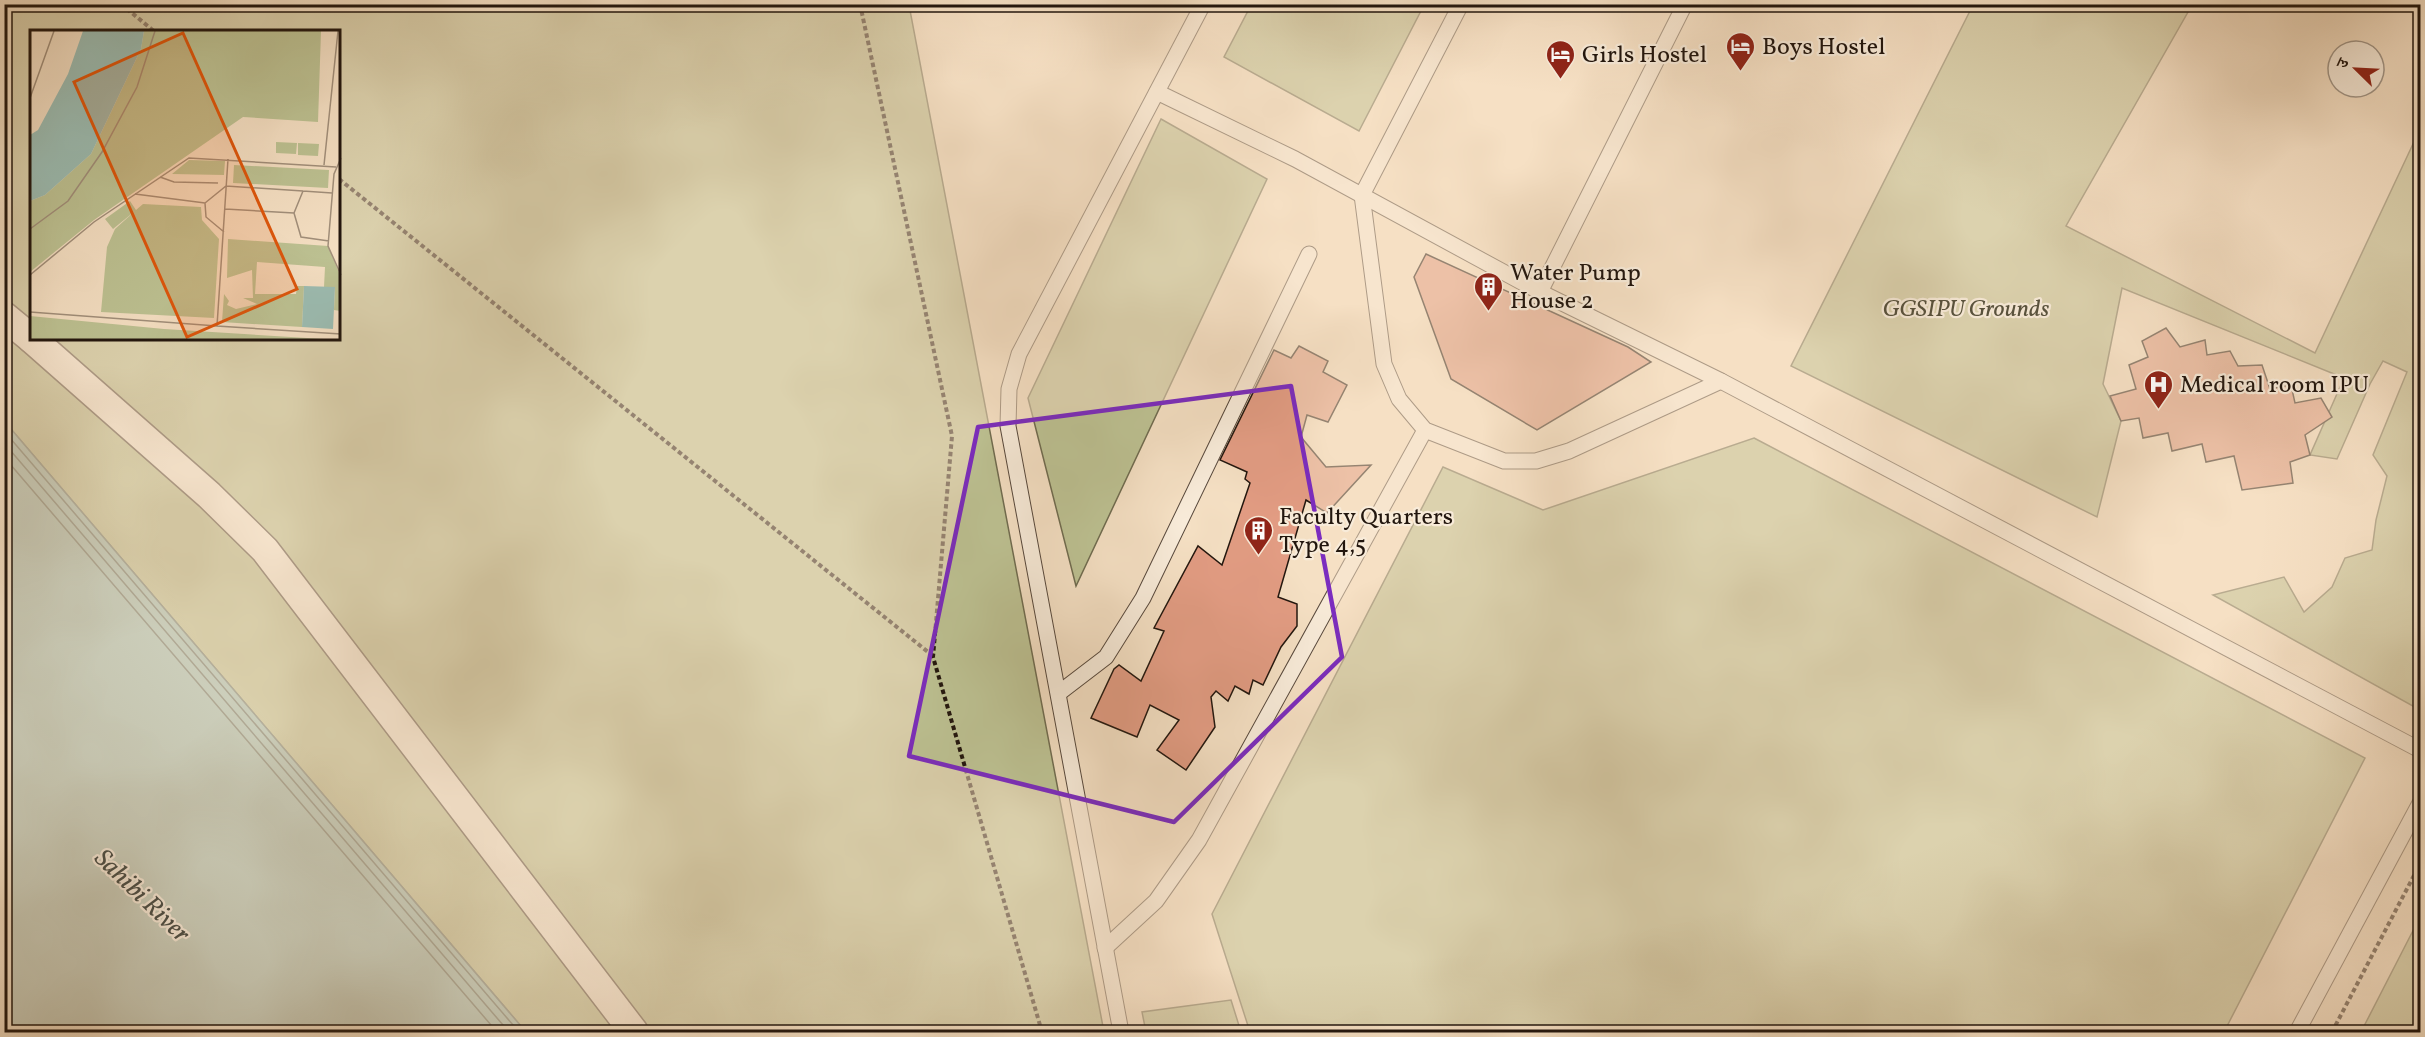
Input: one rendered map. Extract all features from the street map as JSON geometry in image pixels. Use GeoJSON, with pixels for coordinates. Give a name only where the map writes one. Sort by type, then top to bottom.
{"type":"FeatureCollection","features":[{"type":"Feature","properties":{"kind":"street"},"geometry":{"type":"LineString","coordinates":[[4,316],[30,337]]}},
{"type":"Feature","properties":{"kind":"street"},"geometry":{"type":"LineString","coordinates":[[33,340],[201,488],[264,550],[634,1032]]}},
{"type":"Feature","properties":{"kind":"lane"},"geometry":{"type":"LineString","coordinates":[[1121,1032],[1008,426],[1009,389],[1019,354],[1203,4]]}},
{"type":"Feature","properties":{"kind":"lane"},"geometry":{"type":"LineString","coordinates":[[1461,4],[1362,195],[1384,364],[1399,399],[1425,430],[1504,461],[1536,461],[1569,451],[1721,381]]}},
{"type":"Feature","properties":{"kind":"lane"},"geometry":{"type":"LineString","coordinates":[[1540,292],[1685,4]]}},
{"type":"Feature","properties":{"kind":"lane"},"geometry":{"type":"LineString","coordinates":[[1157,92],[1295,159],[1540,292],[1721,381],[2421,750]]}},
{"type":"Feature","properties":{"kind":"lane"},"geometry":{"type":"LineString","coordinates":[[1059,693],[1106,657],[1143,598],[1309,254]]}},
{"type":"Feature","properties":{"kind":"lane"},"geometry":{"type":"LineString","coordinates":[[1105,948],[1156,901],[1199,840],[1425,430]]}},
{"type":"Feature","properties":{"kind":"lane"},"geometry":{"type":"LineString","coordinates":[[2297,1032],[2421,803]]}},
{"type":"Feature","properties":{"kind":"path"},"geometry":{"type":"LineString","coordinates":[[121,4],[153,30]]}},
{"type":"Feature","properties":{"kind":"path"},"geometry":{"type":"LineString","coordinates":[[860,4],[952,436],[933,657],[1042,1032]]}},
{"type":"Feature","properties":{"kind":"path"},"geometry":{"type":"LineString","coordinates":[[340,180],[933,657]]}},
{"type":"Feature","properties":{"kind":"path"},"geometry":{"type":"LineString","coordinates":[[2332,1032],[2421,864]]}},
{"type":"Feature","properties":{"kind":"highlighted area"},"geometry":{"type":"Polygon","coordinates":[[[1291,386],[1342,657],[1174,822],[909,756],[978,427],[1291,386]]]}},
{"type":"Feature","properties":{"kind":"green space"},"geometry":{"type":"Polygon","coordinates":[[[4,5],[909,5],[1104,1032],[526,1032],[5,422],[4,5]]]}},
{"type":"Feature","properties":{"kind":"green space"},"geometry":{"type":"Polygon","coordinates":[[[1251,5],[1424,5],[1359,131],[1224,57],[1251,5]]]}},
{"type":"Feature","properties":{"kind":"green space","name":"GGSIPU Grounds"},"geometry":{"type":"Polygon","coordinates":[[[1973,5],[2192,5],[2066,226],[2315,353],[2420,129],[2420,710],[2213,595],[2284,577],[2304,612],[2332,587],[2345,558],[2372,550],[2376,520],[2387,476],[2373,455],[2407,372],[2383,361],[2370,384],[2337,459],[2310,455],[2344,378],[2122,288],[2103,384],[2121,421],[2097,517],[1791,366],[1973,5]]]}},
{"type":"Feature","properties":{"kind":"green space"},"geometry":{"type":"Polygon","coordinates":[[[1161,119],[1267,179],[1076,586],[1028,398],[1161,119]]]}},
{"type":"Feature","properties":{"kind":"green space"},"geometry":{"type":"Polygon","coordinates":[[[1754,438],[2365,758],[2224,1032],[1250,1032],[1212,914],[1443,467],[1543,510],[1754,438]]]}},
{"type":"Feature","properties":{"kind":"green space"},"geometry":{"type":"Polygon","coordinates":[[[2420,917],[2420,1032],[2361,1032],[2420,917]]]}},
{"type":"Feature","properties":{"kind":"green space"},"geometry":{"type":"Polygon","coordinates":[[[1231,1000],[1241,1032],[1146,1032],[1142,1012],[1231,1000]]]}},
{"type":"Feature","properties":{"kind":"water","name":"Sahibi River"},"geometry":{"type":"Polygon","coordinates":[[[5,422],[526,1032],[5,1032],[5,422]]]}},
{"type":"Feature","properties":{"kind":"building","name":"Water Pump House 2"},"geometry":{"type":"Polygon","coordinates":[[[1426,254],[1628,347],[1651,362],[1537,430],[1451,379],[1414,277],[1426,254]]]}},
{"type":"Feature","properties":{"kind":"building"},"geometry":{"type":"Polygon","coordinates":[[[2166,328],[2180,347],[2205,340],[2207,355],[2230,351],[2238,366],[2262,365],[2270,389],[2291,385],[2295,403],[2321,398],[2332,417],[2305,435],[2310,455],[2290,462],[2293,483],[2242,490],[2234,456],[2206,462],[2202,444],[2172,451],[2168,433],[2143,438],[2139,418],[2121,421],[2110,396],[2136,389],[2129,365],[2148,357],[2142,341],[2166,328]]]}},
{"type":"Feature","properties":{"kind":"building","name":"Faculty Quarters Type 4,5"},"geometry":{"type":"Polygon","coordinates":[[[1299,346],[1328,361],[1323,372],[1347,385],[1328,422],[1307,415],[1301,437],[1326,467],[1371,465],[1327,513],[1306,500],[1278,597],[1297,604],[1297,626],[1281,647],[1263,685],[1253,680],[1249,694],[1235,686],[1228,701],[1216,691],[1211,697],[1215,727],[1186,770],[1157,750],[1179,720],[1150,705],[1137,737],[1091,718],[1114,669],[1119,665],[1141,681],[1164,631],[1154,628],[1198,546],[1222,565],[1250,483],[1245,479],[1247,472],[1220,460],[1274,350],[1291,358],[1299,346]]]}},
{"type":"Feature","properties":{"kind":"place","name":"Boys Hostel"},"geometry":{"type":"Point","coordinates":[1741,72]}},
{"type":"Feature","properties":{"kind":"place","name":"Girls Hostel"},"geometry":{"type":"Point","coordinates":[1561,80]}},
{"type":"Feature","properties":{"kind":"place","name":"Water Pump House 2"},"geometry":{"type":"Point","coordinates":[1489,312]}},
{"type":"Feature","properties":{"kind":"place","name":"Medical room IPU"},"geometry":{"type":"Point","coordinates":[2159,410]}},
{"type":"Feature","properties":{"kind":"place","name":"Faculty Quarters Type 4,5"},"geometry":{"type":"Point","coordinates":[1258,556]}}]}
